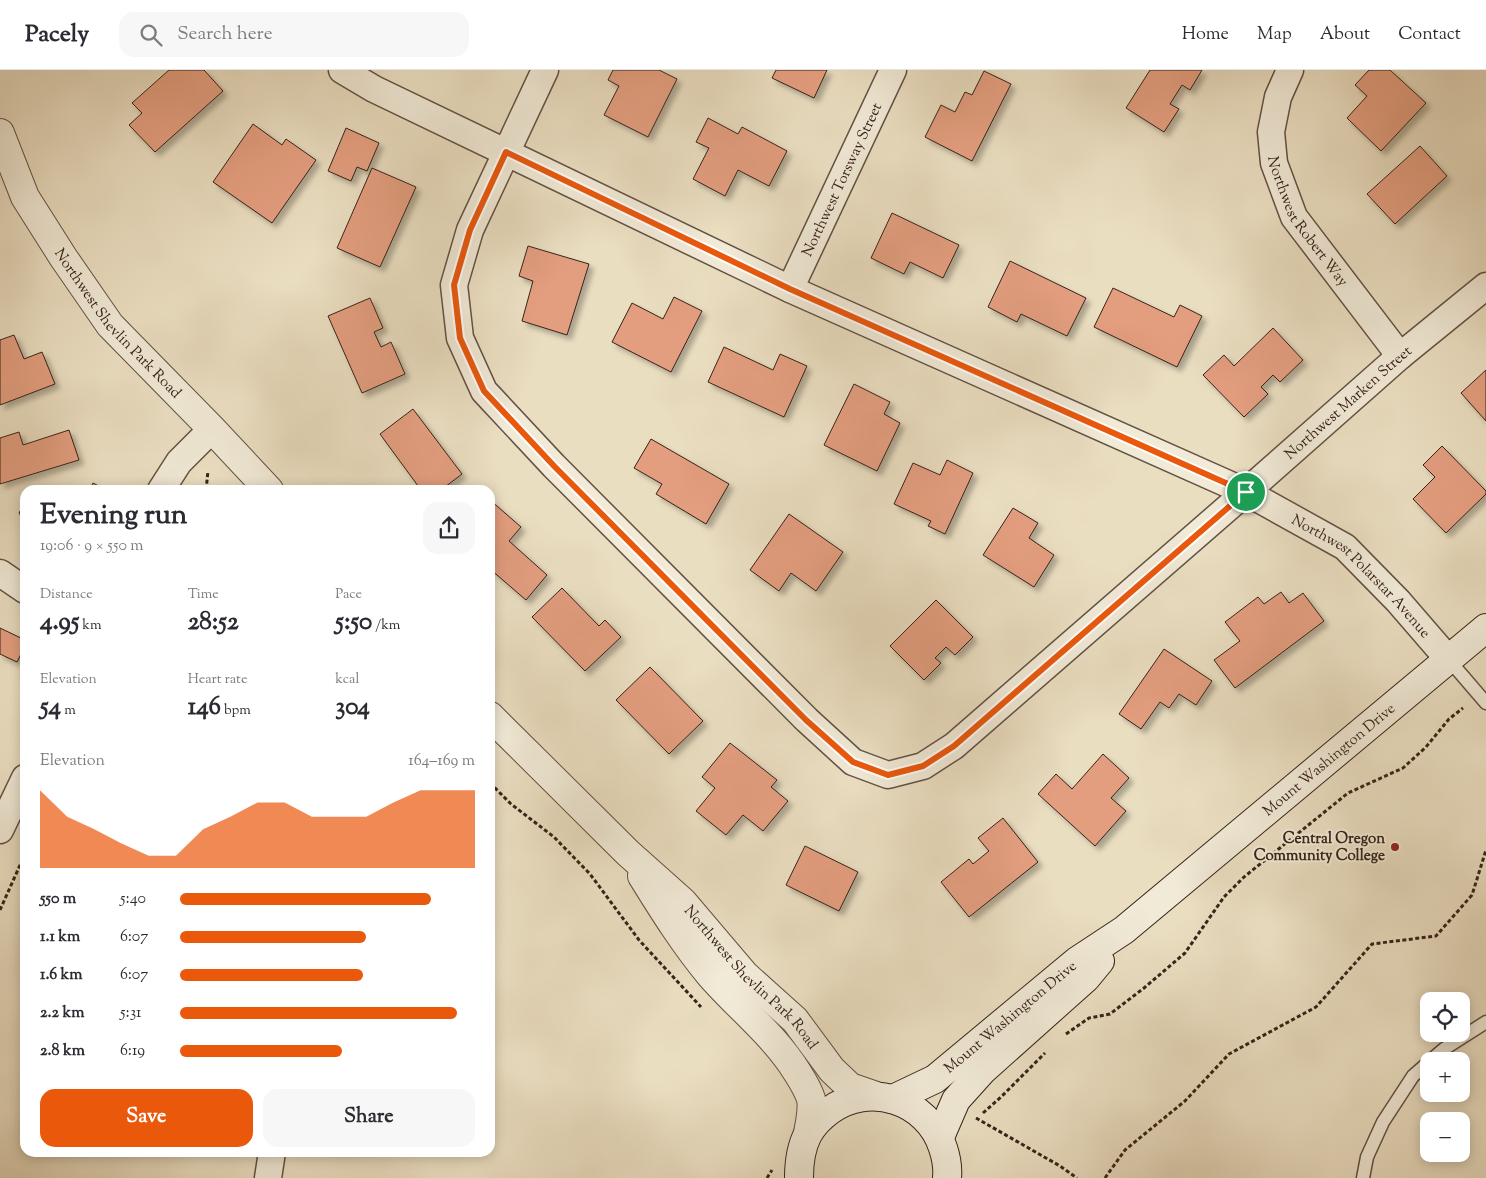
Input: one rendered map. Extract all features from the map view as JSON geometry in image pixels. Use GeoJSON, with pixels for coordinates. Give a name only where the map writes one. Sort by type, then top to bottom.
{"type":"FeatureCollection","features":[{"type":"Feature","properties":{"kind":"street","name":"Northwest Polarstar Avenue"},"geometry":{"type":"LineString","coordinates":[[342,70],[374,89],[790,289],[1246,492],[1345,547],[1398,601],[1448,660]]}},
{"type":"Feature","properties":{"kind":"street","name":"Northwest Marken Street"},"geometry":{"type":"LineString","coordinates":[[545,70],[470,230],[454,285],[460,338],[484,391],[575,487],[806,720],[853,762],[888,775],[923,766],[954,746],[1400,356],[1486,286]]}},
{"type":"Feature","properties":{"kind":"street","name":"Northwest Torsway Street"},"geometry":{"type":"LineString","coordinates":[[790,289],[893,70]]}},
{"type":"Feature","properties":{"kind":"street","name":"Northwest Robert Way"},"geometry":{"type":"LineString","coordinates":[[1290,70],[1278,98],[1271,132],[1274,164],[1294,217],[1400,356]]}},
{"type":"Feature","properties":{"kind":"street","name":"Northwest Shevlin Park Road"},"geometry":{"type":"LineString","coordinates":[[0,133],[26,197],[110,325],[264,485]]}},
{"type":"Feature","properties":{"kind":"street"},"geometry":{"type":"LineString","coordinates":[[164,485],[179,462],[212,429]]}},
{"type":"Feature","properties":{"kind":"street"},"geometry":{"type":"LineString","coordinates":[[0,573],[20,587]]}},
{"type":"Feature","properties":{"kind":"street","name":"Mount Washington Drive"},"geometry":{"type":"LineString","coordinates":[[884,1097],[935,1079],[1076,961],[1124,930],[1486,628]]}},
{"type":"Feature","properties":{"kind":"street","name":"Northwest Shevlin Park Road"},"geometry":{"type":"LineString","coordinates":[[495,721],[628,853],[683,902],[745,974],[795,1020],[832,1070],[850,1087],[912,1107],[928,1120],[940,1137]]}},
{"type":"Feature","properties":{"kind":"street"},"geometry":{"type":"LineString","coordinates":[[0,830],[20,788]]}},
{"type":"Feature","properties":{"kind":"street","name":"Northwest Shevlin Park Road"},"geometry":{"type":"LineString","coordinates":[[628,853],[666,916],[711,975],[790,1060],[805,1085],[811,1100],[811,1117],[808,1133]]}},
{"type":"Feature","properties":{"kind":"street","name":"Mount Washington Drive"},"geometry":{"type":"LineString","coordinates":[[940,1137],[956,1100],[983,1070],[1086,978],[1124,930]]}},
{"type":"Feature","properties":{"kind":"street"},"geometry":{"type":"LineString","coordinates":[[799,1178],[800,1154],[808,1133],[821,1117],[838,1104],[854,1098],[884,1097]]}},
{"type":"Feature","properties":{"kind":"street"},"geometry":{"type":"LineString","coordinates":[[940,1137],[946,1156],[947,1177]]}},
{"type":"Feature","properties":{"kind":"street"},"geometry":{"type":"LineString","coordinates":[[268,1178],[271,1157]]}},
{"type":"Feature","properties":{"kind":"lane"},"geometry":{"type":"LineString","coordinates":[[1448,660],[1486,703]]}},
{"type":"Feature","properties":{"kind":"lane"},"geometry":{"type":"LineString","coordinates":[[1441,1052],[1486,1022]]}},
{"type":"Feature","properties":{"kind":"lane"},"geometry":{"type":"LineString","coordinates":[[1363,1178],[1367,1157],[1383,1122],[1413,1076],[1420,1070]]}},
{"type":"Feature","properties":{"kind":"path"},"geometry":{"type":"LineString","coordinates":[[1066,1034],[1089,1018],[1110,1014],[1144,988],[1185,953],[1224,898],[1244,877],[1348,793],[1403,768],[1426,747],[1449,719],[1463,708]]}},
{"type":"Feature","properties":{"kind":"path"},"geometry":{"type":"LineString","coordinates":[[495,788],[511,804],[554,837],[590,874],[639,940],[704,1010]]}},
{"type":"Feature","properties":{"kind":"path"},"geometry":{"type":"LineString","coordinates":[[1105,1178],[1125,1150],[1185,1102],[1229,1054],[1316,1007],[1372,944],[1436,936],[1472,895],[1486,850]]}},
{"type":"Feature","properties":{"kind":"path"},"geometry":{"type":"LineString","coordinates":[[0,910],[20,865]]}},
{"type":"Feature","properties":{"kind":"path"},"geometry":{"type":"LineString","coordinates":[[976,1114],[983,1113],[1046,1052]]}},
{"type":"Feature","properties":{"kind":"path"},"geometry":{"type":"LineString","coordinates":[[970,1114],[1060,1166],[1076,1178]]}},
{"type":"Feature","properties":{"kind":"path"},"geometry":{"type":"LineString","coordinates":[[767,1178],[776,1162]]}},
{"type":"Feature","properties":{"kind":"building"},"geometry":{"type":"Polygon","coordinates":[[[169,70],[204,70],[223,91],[155,152],[129,125],[142,113],[132,103],[169,70]]]}},
{"type":"Feature","properties":{"kind":"building"},"geometry":{"type":"Polygon","coordinates":[[[613,70],[659,70],[677,79],[648,137],[604,115],[619,86],[608,80],[613,70]]]}},
{"type":"Feature","properties":{"kind":"building"},"geometry":{"type":"Polygon","coordinates":[[[776,70],[827,70],[814,98],[772,78],[776,70]]]}},
{"type":"Feature","properties":{"kind":"building"},"geometry":{"type":"Polygon","coordinates":[[[1150,70],[1202,70],[1190,90],[1182,85],[1170,104],[1179,109],[1164,132],[1126,108],[1150,70]]]}},
{"type":"Feature","properties":{"kind":"building"},"geometry":{"type":"Polygon","coordinates":[[[1369,70],[1390,70],[1426,103],[1381,151],[1347,118],[1367,96],[1355,85],[1369,70]]]}},
{"type":"Feature","properties":{"kind":"building"},"geometry":{"type":"Polygon","coordinates":[[[984,71],[1011,84],[972,161],[925,137],[941,105],[955,112],[965,92],[972,95],[984,71]]]}},
{"type":"Feature","properties":{"kind":"building"},"geometry":{"type":"Polygon","coordinates":[[[708,118],[738,134],[742,127],[787,151],[769,186],[738,170],[725,196],[693,179],[709,148],[696,142],[708,118]]]}},
{"type":"Feature","properties":{"kind":"building"},"geometry":{"type":"Polygon","coordinates":[[[253,124],[282,145],[286,139],[316,160],[272,223],[213,182],[253,124]]]}},
{"type":"Feature","properties":{"kind":"building"},"geometry":{"type":"Polygon","coordinates":[[[346,128],[379,143],[367,171],[357,167],[351,181],[328,171],[346,128]]]}},
{"type":"Feature","properties":{"kind":"building"},"geometry":{"type":"Polygon","coordinates":[[[1420,146],[1447,176],[1395,224],[1367,194],[1420,146]]]}},
{"type":"Feature","properties":{"kind":"building"},"geometry":{"type":"Polygon","coordinates":[[[372,168],[416,187],[380,267],[337,248],[372,168]]]}},
{"type":"Feature","properties":{"kind":"building"},"geometry":{"type":"Polygon","coordinates":[[[892,213],[959,245],[943,278],[910,262],[904,274],[871,258],[892,213]]]}},
{"type":"Feature","properties":{"kind":"building"},"geometry":{"type":"Polygon","coordinates":[[[528,246],[589,264],[567,335],[522,321],[533,281],[519,276],[528,246]]]}},
{"type":"Feature","properties":{"kind":"building"},"geometry":{"type":"Polygon","coordinates":[[[1010,261],[1086,298],[1067,336],[1021,314],[1017,322],[988,307],[1010,261]]]}},
{"type":"Feature","properties":{"kind":"building"},"geometry":{"type":"Polygon","coordinates":[[[1113,288],[1174,317],[1180,305],[1202,316],[1177,367],[1094,327],[1113,288]]]}},
{"type":"Feature","properties":{"kind":"building"},"geometry":{"type":"Polygon","coordinates":[[[674,297],[702,311],[671,372],[612,342],[632,303],[663,319],[674,297]]]}},
{"type":"Feature","properties":{"kind":"building"},"geometry":{"type":"Polygon","coordinates":[[[370,298],[383,328],[374,332],[381,347],[391,342],[405,374],[362,393],[328,316],[370,298]]]}},
{"type":"Feature","properties":{"kind":"building"},"geometry":{"type":"Polygon","coordinates":[[[1273,328],[1303,360],[1280,382],[1273,375],[1261,387],[1268,394],[1244,417],[1203,375],[1224,355],[1234,366],[1273,328]]]}},
{"type":"Feature","properties":{"kind":"building"},"geometry":{"type":"Polygon","coordinates":[[[14,335],[24,359],[42,352],[55,384],[0,405],[0,340],[14,335]]]}},
{"type":"Feature","properties":{"kind":"building"},"geometry":{"type":"Polygon","coordinates":[[[724,347],[773,370],[780,354],[807,366],[784,417],[708,382],[724,347]]]}},
{"type":"Feature","properties":{"kind":"building"},"geometry":{"type":"Polygon","coordinates":[[[1486,370],[1486,421],[1461,393],[1486,370]]]}},
{"type":"Feature","properties":{"kind":"building"},"geometry":{"type":"Polygon","coordinates":[[[854,384],[890,402],[884,414],[900,423],[877,471],[824,445],[854,384]]]}},
{"type":"Feature","properties":{"kind":"building"},"geometry":{"type":"Polygon","coordinates":[[[413,409],[462,474],[448,485],[417,485],[380,434],[413,409]]]}},
{"type":"Feature","properties":{"kind":"building"},"geometry":{"type":"Polygon","coordinates":[[[69,430],[79,460],[0,484],[0,438],[19,432],[23,445],[69,430]]]}},
{"type":"Feature","properties":{"kind":"building"},"geometry":{"type":"Polygon","coordinates":[[[651,439],[729,484],[706,524],[656,494],[662,484],[634,468],[651,439]]]}},
{"type":"Feature","properties":{"kind":"building"},"geometry":{"type":"Polygon","coordinates":[[[1442,446],[1486,491],[1486,494],[1446,533],[1413,499],[1435,477],[1423,465],[1442,446]]]}},
{"type":"Feature","properties":{"kind":"building"},"geometry":{"type":"Polygon","coordinates":[[[947,460],[973,473],[945,534],[928,526],[931,521],[894,504],[913,463],[940,475],[947,460]]]}},
{"type":"Feature","properties":{"kind":"building"},"geometry":{"type":"Polygon","coordinates":[[[495,504],[521,527],[509,541],[547,575],[526,600],[495,573],[495,504]]]}},
{"type":"Feature","properties":{"kind":"building"},"geometry":{"type":"Polygon","coordinates":[[[1013,508],[1038,523],[1029,538],[1054,555],[1034,587],[983,555],[1013,508]]]}},
{"type":"Feature","properties":{"kind":"building"},"geometry":{"type":"Polygon","coordinates":[[[789,514],[843,552],[816,591],[791,573],[779,591],[750,570],[789,514]]]}},
{"type":"Feature","properties":{"kind":"building"},"geometry":{"type":"Polygon","coordinates":[[[562,588],[599,626],[605,620],[621,637],[585,671],[532,617],[562,588]]]}},
{"type":"Feature","properties":{"kind":"building"},"geometry":{"type":"Polygon","coordinates":[[[1281,592],[1289,603],[1303,593],[1324,621],[1235,688],[1214,660],[1240,641],[1225,622],[1258,597],[1264,604],[1281,592]]]}},
{"type":"Feature","properties":{"kind":"building"},"geometry":{"type":"Polygon","coordinates":[[[936,600],[973,637],[955,655],[946,647],[935,658],[941,663],[924,680],[890,646],[936,600]]]}},
{"type":"Feature","properties":{"kind":"building"},"geometry":{"type":"Polygon","coordinates":[[[0,628],[20,638],[20,656],[17,662],[0,654],[0,628]]]}},
{"type":"Feature","properties":{"kind":"building"},"geometry":{"type":"Polygon","coordinates":[[[1164,649],[1212,681],[1196,705],[1179,694],[1169,708],[1160,702],[1141,729],[1119,714],[1164,649]]]}},
{"type":"Feature","properties":{"kind":"building"},"geometry":{"type":"Polygon","coordinates":[[[650,667],[703,721],[669,754],[616,700],[650,667]]]}},
{"type":"Feature","properties":{"kind":"building"},"geometry":{"type":"Polygon","coordinates":[[[730,743],[777,780],[771,787],[788,801],[763,831],[743,815],[726,835],[696,811],[715,788],[702,777],[730,743]]]}},
{"type":"Feature","properties":{"kind":"building"},"geometry":{"type":"Polygon","coordinates":[[[1103,754],[1129,778],[1111,798],[1126,811],[1095,846],[1038,794],[1056,774],[1072,789],[1103,754]]]}},
{"type":"Feature","properties":{"kind":"building"},"geometry":{"type":"Polygon","coordinates":[[[1003,818],[1038,862],[969,917],[941,882],[969,859],[973,864],[989,851],[978,838],[1003,818]]]}},
{"type":"Feature","properties":{"kind":"building"},"geometry":{"type":"Polygon","coordinates":[[[805,846],[858,872],[839,911],[786,885],[805,846]]]}},
{"type":"Feature","properties":{"kind":"place","name":"Central Oregon Community College"},"geometry":{"type":"Point","coordinates":[1395,847]}},
{"type":"Feature","properties":{"kind":"route"},"geometry":{"type":"LineString","coordinates":[[506,152],[790,289],[1246,492],[954,746],[923,766],[888,775],[853,762],[806,720],[554,466],[484,391],[460,338],[454,285],[470,230],[506,152]]}}]}
